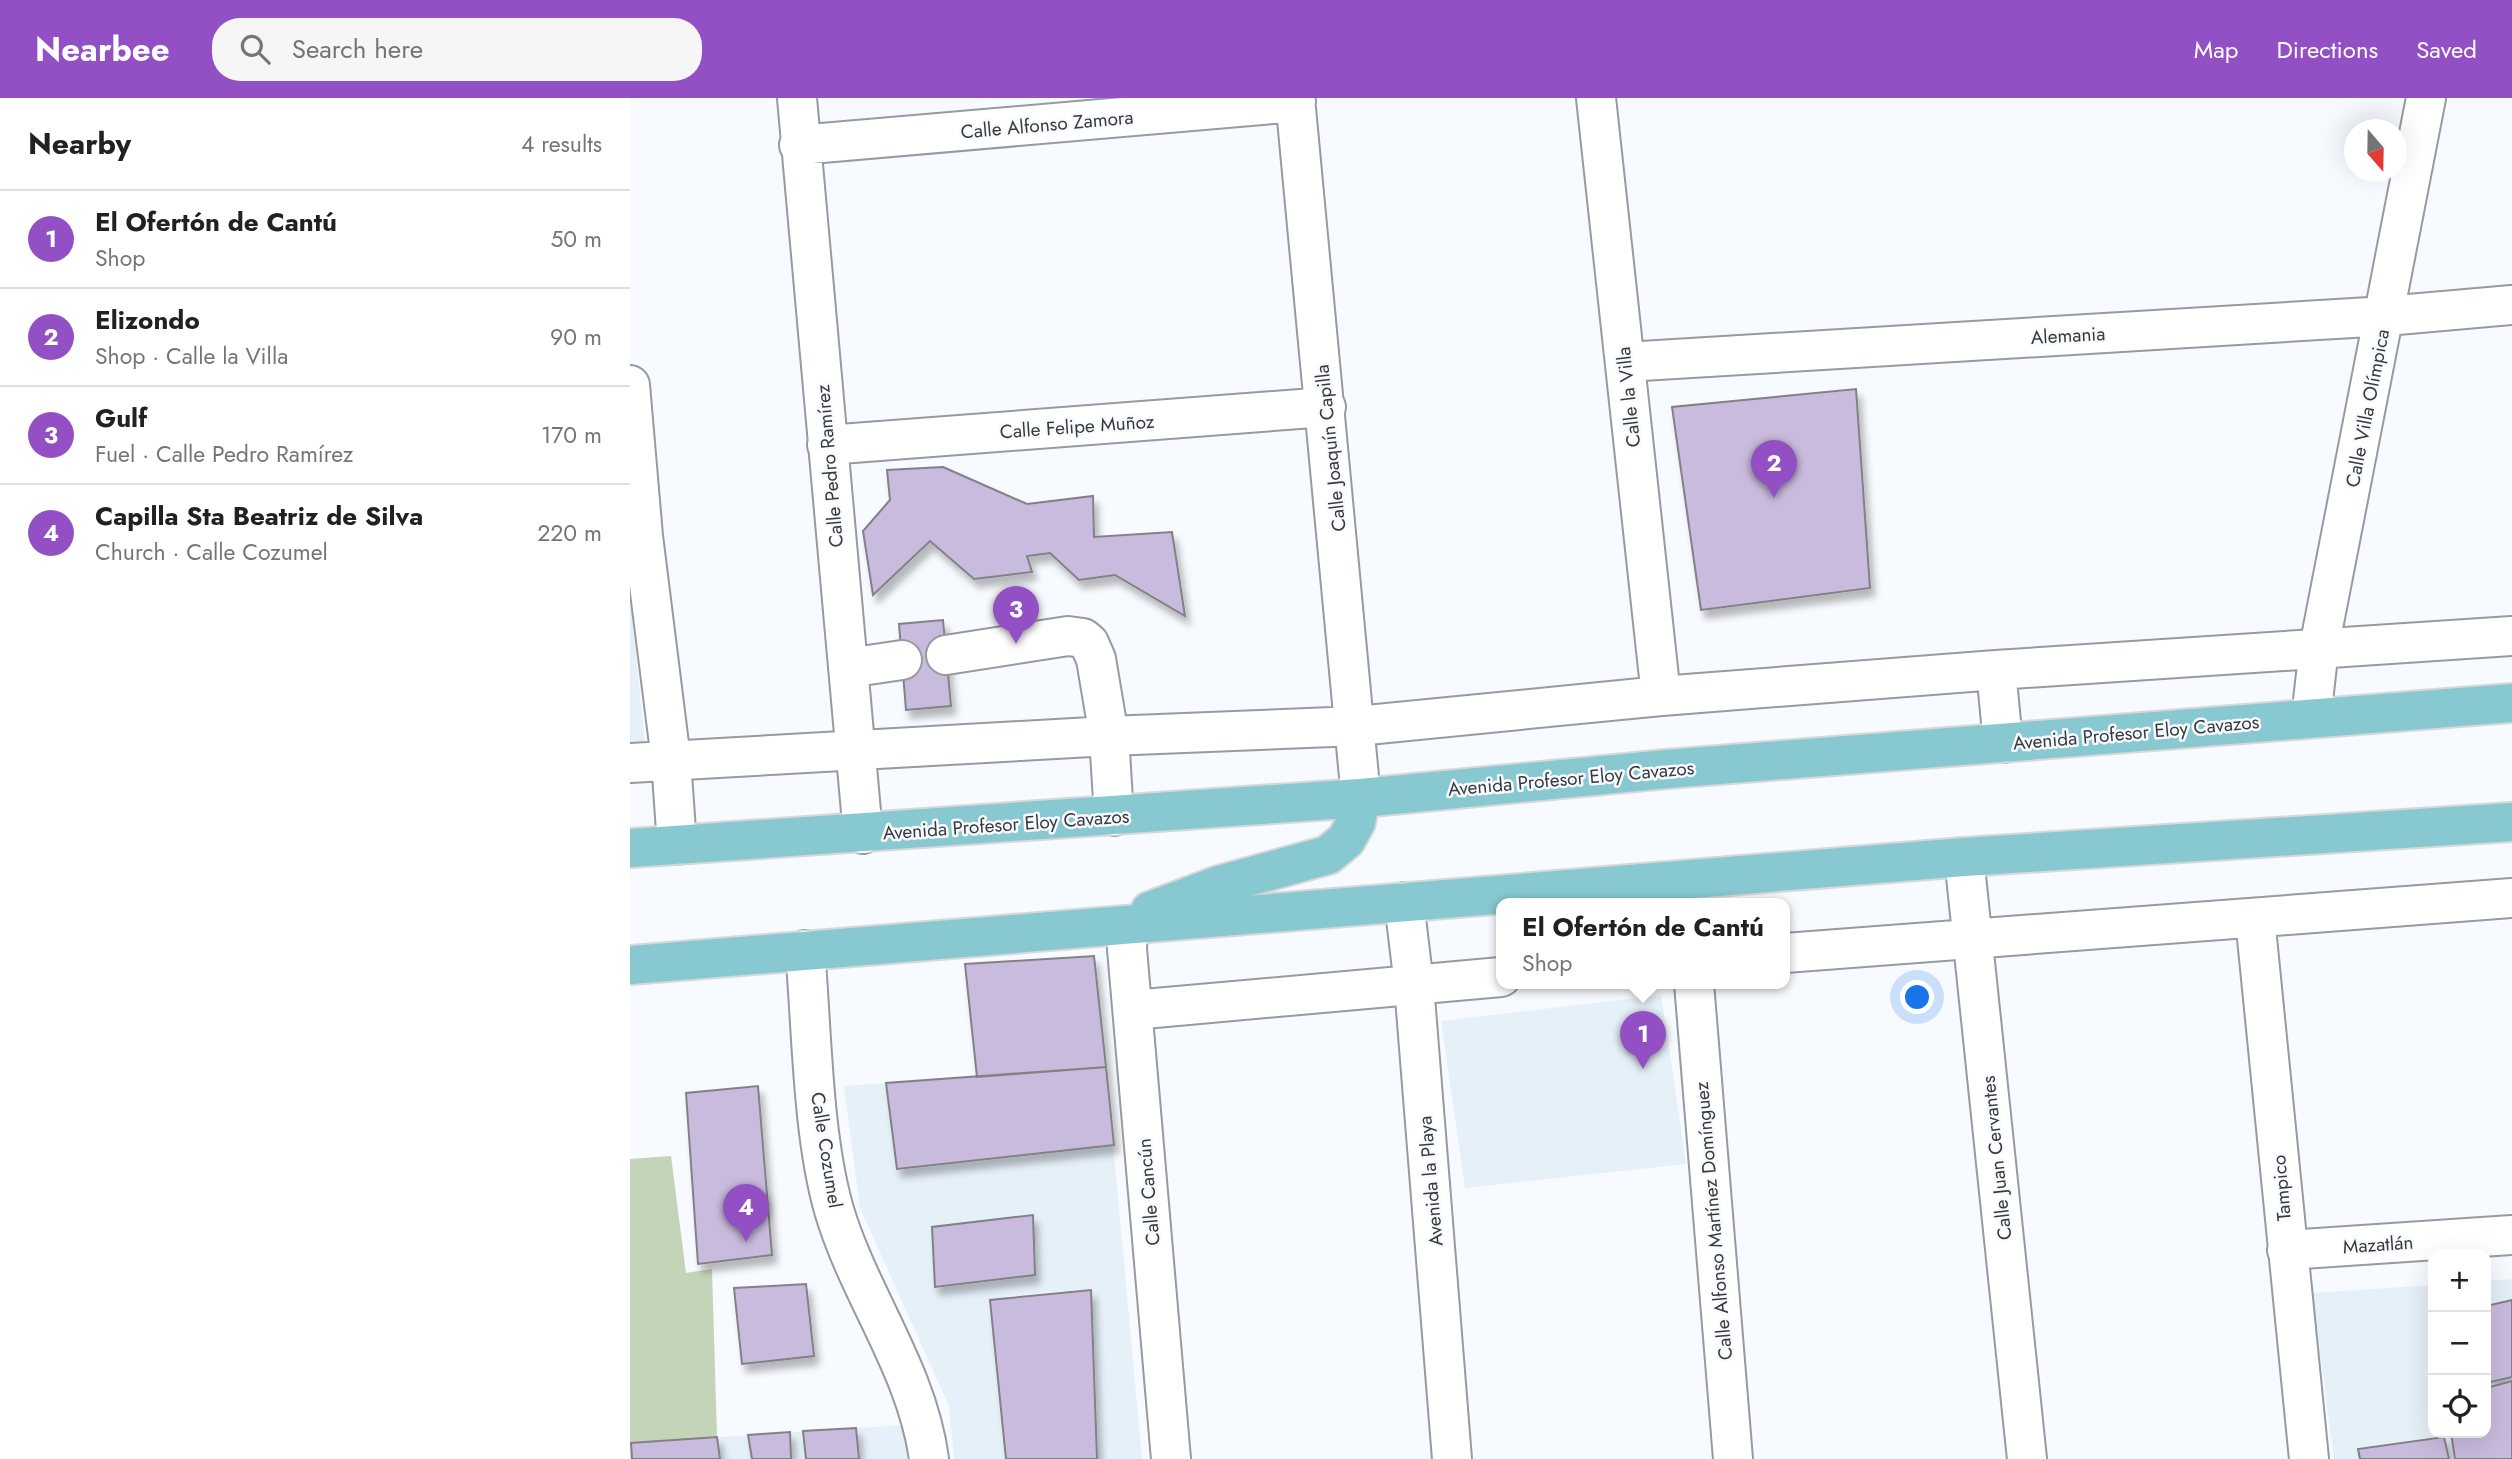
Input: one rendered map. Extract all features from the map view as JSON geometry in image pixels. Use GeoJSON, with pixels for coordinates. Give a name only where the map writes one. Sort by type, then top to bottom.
{"type":"FeatureCollection","features":[{"type":"Feature","properties":{"kind":"main road","name":"Avenida Profesor Eloy Cavazos"},"geometry":{"type":"LineString","coordinates":[[630,848],[1361,798],[1668,769],[2512,703]]}},
{"type":"Feature","properties":{"kind":"main road"},"geometry":{"type":"LineString","coordinates":[[1128,925],[1143,914],[1219,884],[1328,855],[1346,840],[1356,822],[1361,798]]}},
{"type":"Feature","properties":{"kind":"main road"},"geometry":{"type":"LineString","coordinates":[[1518,898],[1688,892],[1964,858],[2512,822]]}},
{"type":"Feature","properties":{"kind":"main road"},"geometry":{"type":"LineString","coordinates":[[630,965],[1404,902],[1496,899]]}},
{"type":"Feature","properties":{"kind":"street","name":"Calle Pedro Ramírez"},"geometry":{"type":"LineString","coordinates":[[797,98],[799,145],[863,834]]}},
{"type":"Feature","properties":{"kind":"street","name":"Calle la Villa"},"geometry":{"type":"LineString","coordinates":[[1596,98],[1661,696]]}},
{"type":"Feature","properties":{"kind":"street","name":"Calle Villa Olímpica"},"geometry":{"type":"LineString","coordinates":[[2311,718],[2319,648],[2386,316],[2426,98]]}},
{"type":"Feature","properties":{"kind":"street","name":"Calle Alfonso Zamora"},"geometry":{"type":"LineString","coordinates":[[799,145],[1296,100]]}},
{"type":"Feature","properties":{"kind":"street","name":"Calle Joaquín Capilla"},"geometry":{"type":"LineString","coordinates":[[1296,100],[1357,726],[1361,798]]}},
{"type":"Feature","properties":{"kind":"street","name":"Alemania"},"geometry":{"type":"LineString","coordinates":[[1625,362],[2386,316],[2512,305]]}},
{"type":"Feature","properties":{"kind":"street"},"geometry":{"type":"LineString","coordinates":[[630,385],[636,536],[671,760],[677,845]]}},
{"type":"Feature","properties":{"kind":"street","name":"Calle Felipe Muñoz"},"geometry":{"type":"LineString","coordinates":[[827,444],[1326,407]]}},
{"type":"Feature","properties":{"kind":"street"},"geometry":{"type":"LineString","coordinates":[[946,655],[1068,636],[1083,638],[1089,643],[1096,659],[1109,736],[1114,816]]}},
{"type":"Feature","properties":{"kind":"street"},"geometry":{"type":"LineString","coordinates":[[630,762],[1109,736],[1357,726],[1661,696],[1996,670],[2512,636]]}},
{"type":"Feature","properties":{"kind":"street"},"geometry":{"type":"LineString","coordinates":[[848,668],[902,660]]}},
{"type":"Feature","properties":{"kind":"street"},"geometry":{"type":"LineString","coordinates":[[1996,670],[2003,743]]}},
{"type":"Feature","properties":{"kind":"street","name":"Calle Juan Cervantes"},"geometry":{"type":"LineString","coordinates":[[1964,858],[2027,1459]]}},
{"type":"Feature","properties":{"kind":"street"},"geometry":{"type":"LineString","coordinates":[[1790,953],[2512,898]]}},
{"type":"Feature","properties":{"kind":"street","name":"Avenida la Playa"},"geometry":{"type":"LineString","coordinates":[[1404,902],[1452,1459]]}},
{"type":"Feature","properties":{"kind":"street","name":"Tampico"},"geometry":{"type":"LineString","coordinates":[[2255,918],[2309,1459]]}},
{"type":"Feature","properties":{"kind":"street","name":"Calle Cancún"},"geometry":{"type":"LineString","coordinates":[[1128,925],[1127,949],[1171,1459]]}},
{"type":"Feature","properties":{"kind":"street","name":"Calle Cozumel"},"geometry":{"type":"LineString","coordinates":[[805,950],[821,1142],[834,1209],[907,1378],[921,1416],[929,1459]]}},
{"type":"Feature","properties":{"kind":"street"},"geometry":{"type":"LineString","coordinates":[[1133,1010],[1496,977]]}},
{"type":"Feature","properties":{"kind":"street","name":"Calle Alfonso Martínez Domínguez"},"geometry":{"type":"LineString","coordinates":[[1694,989],[1732,1459]]}},
{"type":"Feature","properties":{"kind":"street","name":"Mazatlán"},"geometry":{"type":"LineString","coordinates":[[2287,1250],[2512,1235]]}},
{"type":"Feature","properties":{"kind":"shaded area"},"geometry":{"type":"Polygon","coordinates":[[[630,596],[645,744],[630,745],[630,596]]]}},
{"type":"Feature","properties":{"kind":"shaded area"},"geometry":{"type":"Polygon","coordinates":[[[1661,995],[1686,1164],[1465,1188],[1441,1021],[1661,995]]]}},
{"type":"Feature","properties":{"kind":"shaded area"},"geometry":{"type":"Polygon","coordinates":[[[1106,1067],[1142,1459],[954,1459],[949,1406],[860,1208],[844,1086],[1106,1067]]]}},
{"type":"Feature","properties":{"kind":"shaded area"},"geometry":{"type":"Polygon","coordinates":[[[2512,1279],[2512,1459],[2334,1459],[2312,1293],[2428,1285],[2428,1438],[2491,1438],[2491,1281],[2512,1279]]]}},
{"type":"Feature","properties":{"kind":"shaded area"},"geometry":{"type":"Polygon","coordinates":[[[904,1425],[907,1459],[630,1459],[630,1443],[904,1425]]]}},
{"type":"Feature","properties":{"kind":"green space"},"geometry":{"type":"Polygon","coordinates":[[[671,1156],[686,1273],[712,1269],[717,1437],[630,1443],[630,1159],[671,1156]]]}},
{"type":"Feature","properties":{"kind":"building"},"geometry":{"type":"Polygon","coordinates":[[[1856,389],[1870,588],[1701,610],[1672,407],[1856,389]]]}},
{"type":"Feature","properties":{"kind":"building"},"geometry":{"type":"Polygon","coordinates":[[[943,467],[1027,504],[1093,496],[1094,537],[1172,532],[1185,616],[1115,575],[1079,580],[1050,553],[1027,556],[1032,572],[974,579],[930,541],[873,595],[863,531],[890,500],[887,470],[943,467]]]}},
{"type":"Feature","properties":{"kind":"building"},"geometry":{"type":"Polygon","coordinates":[[[943,620],[951,706],[906,710],[899,624],[943,620]]]}},
{"type":"Feature","properties":{"kind":"building"},"geometry":{"type":"Polygon","coordinates":[[[1094,956],[1106,1067],[977,1077],[965,964],[1094,956]]]}},
{"type":"Feature","properties":{"kind":"building"},"geometry":{"type":"Polygon","coordinates":[[[1106,1067],[1114,1145],[897,1169],[886,1083],[1106,1067]]]}},
{"type":"Feature","properties":{"kind":"building"},"geometry":{"type":"Polygon","coordinates":[[[758,1086],[772,1255],[698,1264],[686,1093],[758,1086]]]}},
{"type":"Feature","properties":{"kind":"building"},"geometry":{"type":"Polygon","coordinates":[[[1033,1215],[1035,1275],[935,1287],[932,1227],[1033,1215]]]}},
{"type":"Feature","properties":{"kind":"building"},"geometry":{"type":"Polygon","coordinates":[[[806,1284],[814,1356],[742,1364],[734,1288],[806,1284]]]}},
{"type":"Feature","properties":{"kind":"building"},"geometry":{"type":"Polygon","coordinates":[[[1091,1290],[1097,1459],[1006,1459],[990,1300],[1091,1290]]]}},
{"type":"Feature","properties":{"kind":"building"},"geometry":{"type":"Polygon","coordinates":[[[2512,1300],[2512,1377],[2491,1382],[2491,1312],[2491,1305],[2512,1300]]]}},
{"type":"Feature","properties":{"kind":"building"},"geometry":{"type":"Polygon","coordinates":[[[2512,1381],[2512,1459],[2455,1459],[2452,1438],[2491,1438],[2491,1387],[2512,1381]]]}},
{"type":"Feature","properties":{"kind":"building"},"geometry":{"type":"Polygon","coordinates":[[[856,1428],[859,1459],[806,1459],[803,1431],[856,1428]]]}},
{"type":"Feature","properties":{"kind":"building"},"geometry":{"type":"Polygon","coordinates":[[[790,1432],[791,1459],[752,1459],[748,1435],[790,1432]]]}},
{"type":"Feature","properties":{"kind":"building"},"geometry":{"type":"Polygon","coordinates":[[[717,1437],[720,1459],[632,1459],[631,1443],[717,1437]]]}},
{"type":"Feature","properties":{"kind":"building"},"geometry":{"type":"Polygon","coordinates":[[[2444,1438],[2449,1459],[2360,1459],[2358,1449],[2444,1438]]]}},
{"type":"Feature","properties":{"kind":"place","name":"Elizondo"},"geometry":{"type":"Point","coordinates":[1774,498]}},
{"type":"Feature","properties":{"kind":"place","name":"Gulf"},"geometry":{"type":"Point","coordinates":[1016,644]}},
{"type":"Feature","properties":{"kind":"place","name":"El Ofertón de Cantú"},"geometry":{"type":"Point","coordinates":[1643,1069]}},
{"type":"Feature","properties":{"kind":"place","name":"Capilla Sta Beatriz de Silva"},"geometry":{"type":"Point","coordinates":[746,1242]}}]}
